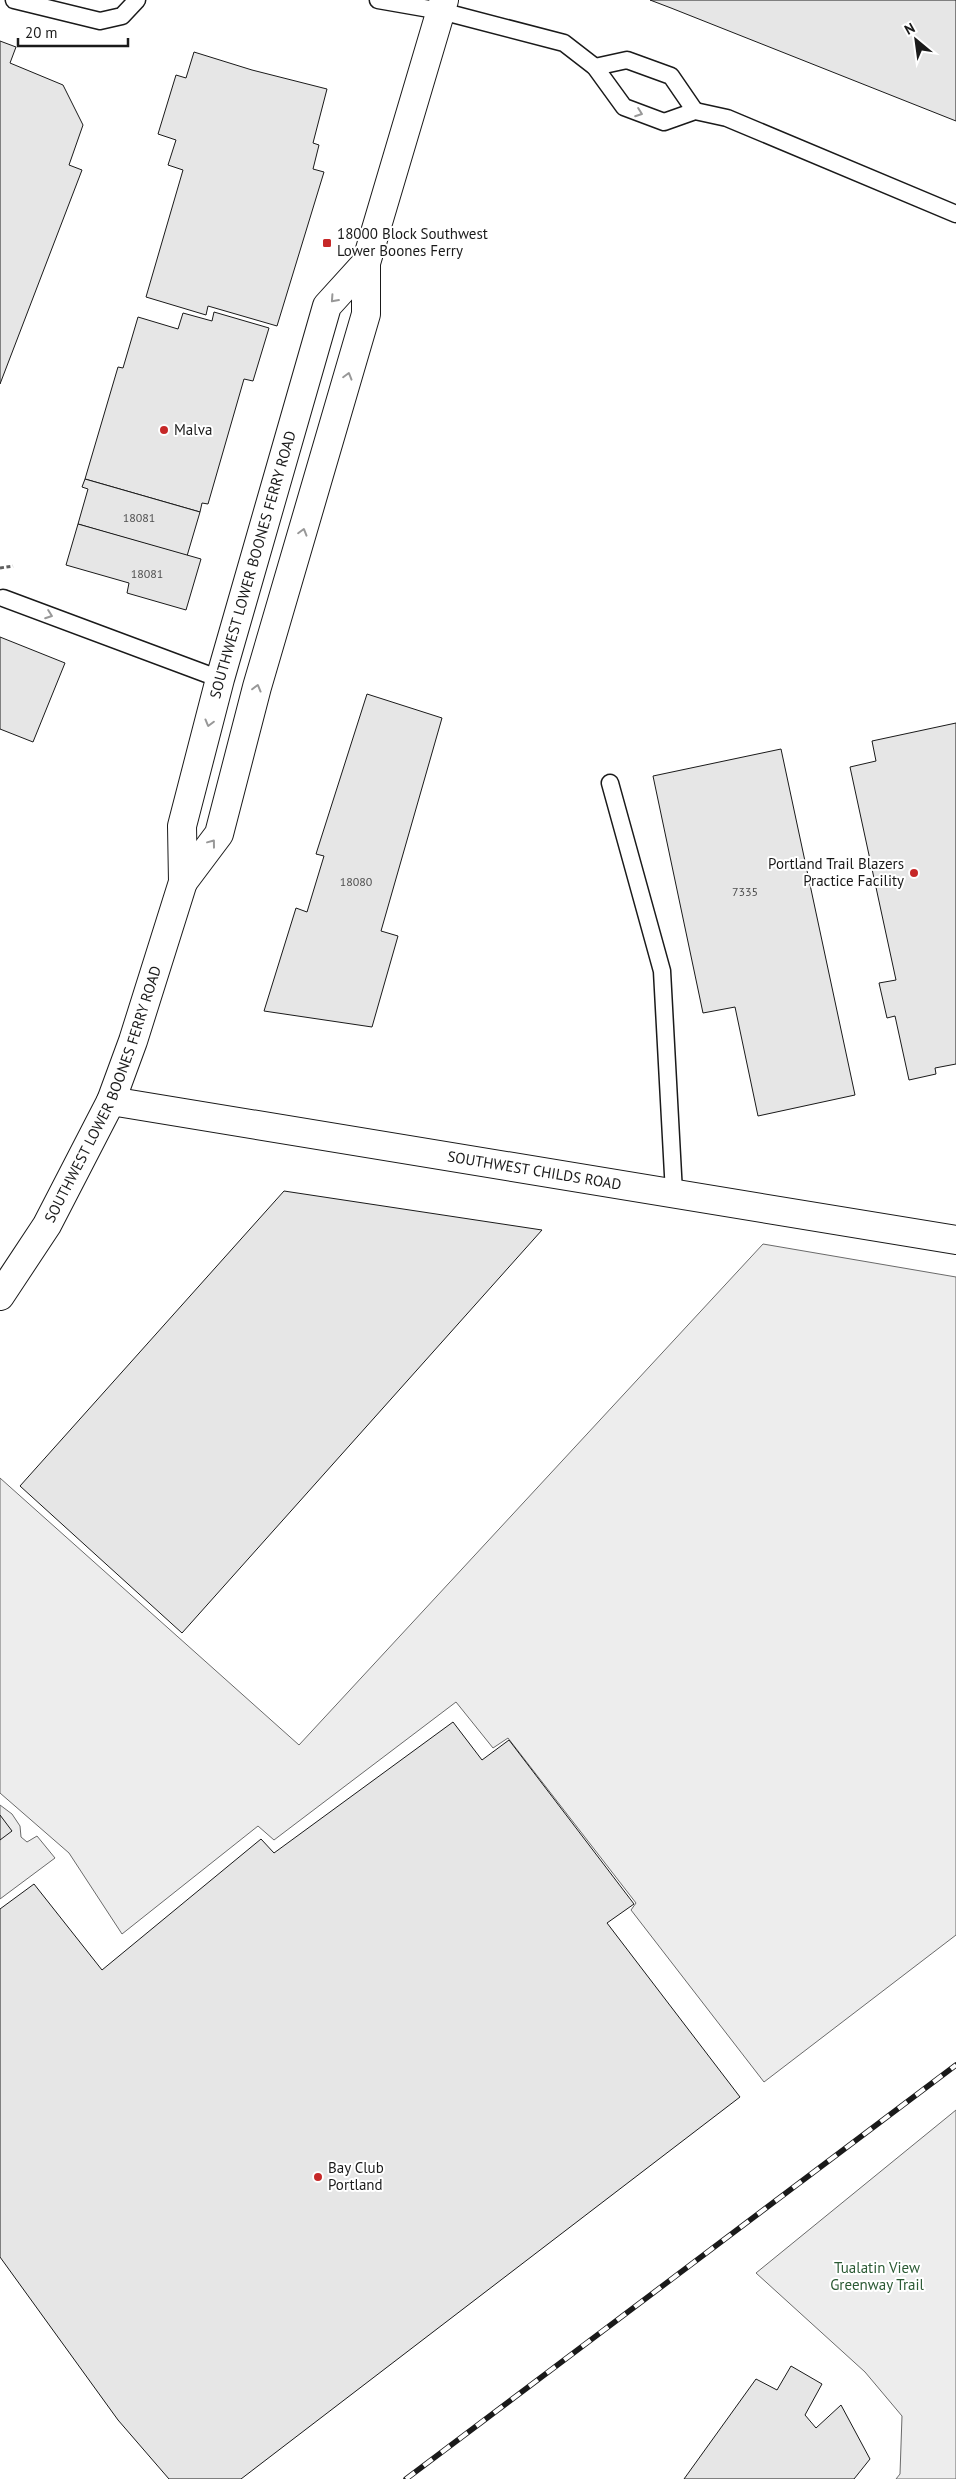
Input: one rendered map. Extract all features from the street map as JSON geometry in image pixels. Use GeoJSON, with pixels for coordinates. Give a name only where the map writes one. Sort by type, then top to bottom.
{"type":"FeatureCollection","features":[{"type":"Feature","properties":{"kind":"main road","name":"SOUTHWEST LOWER BOONES FERRY ROAD"},"geometry":{"type":"LineString","coordinates":[[183,882],[219,834],[257,687],[366,314],[366,263],[442,5]]}},
{"type":"Feature","properties":{"kind":"main road","name":"SOUTHWEST LOWER BOONES FERRY ROAD"},"geometry":{"type":"LineString","coordinates":[[0,1296],[46,1225],[111,1101],[133,1041],[183,882],[182,826],[220,679],[327,306],[366,263]]}},
{"type":"Feature","properties":{"kind":"main road","name":"SOUTHWEST CHILDS ROAD"},"geometry":{"type":"LineString","coordinates":[[111,1101],[956,1240]]}},
{"type":"Feature","properties":{"kind":"lane"},"geometry":{"type":"LineString","coordinates":[[14,0],[100,21],[122,16],[137,0]]}},
{"type":"Feature","properties":{"kind":"lane"},"geometry":{"type":"LineString","coordinates":[[378,0],[442,5],[564,43],[595,67],[624,108],[664,122],[695,111],[727,118],[956,214]]}},
{"type":"Feature","properties":{"kind":"lane"},"geometry":{"type":"LineString","coordinates":[[595,67],[627,60],[670,76],[695,111]]}},
{"type":"Feature","properties":{"kind":"lane"},"geometry":{"type":"LineString","coordinates":[[3,598],[220,679]]}},
{"type":"Feature","properties":{"kind":"lane"},"geometry":{"type":"LineString","coordinates":[[610,783],[662,971],[674,1193]]}},
{"type":"Feature","properties":{"kind":"path"},"geometry":{"type":"LineString","coordinates":[[0,568],[12,566]]}},
{"type":"Feature","properties":{"kind":"shaded area"},"geometry":{"type":"Polygon","coordinates":[[[763,1244],[956,1277],[956,1935],[764,2082],[631,1910],[636,1903],[508,1738],[493,1748],[456,1702],[274,1840],[258,1826],[122,1934],[69,1853],[0,1793],[0,1478],[299,1745],[763,1244]]]}},
{"type":"Feature","properties":{"kind":"shaded area"},"geometry":{"type":"Polygon","coordinates":[[[0,1805],[12,1814],[20,1826],[21,1837],[27,1842],[37,1836],[55,1858],[0,1899],[0,1805]]]}},
{"type":"Feature","properties":{"kind":"shaded area","name":"Tualatin View Greenway Trail"},"geometry":{"type":"Polygon","coordinates":[[[956,2110],[956,2479],[896,2479],[900,2474],[902,2416],[865,2372],[756,2273],[956,2110]]]}},
{"type":"Feature","properties":{"kind":"building"},"geometry":{"type":"Polygon","coordinates":[[[650,0],[956,0],[956,121],[671,8],[650,0]]]}},
{"type":"Feature","properties":{"kind":"building"},"geometry":{"type":"Polygon","coordinates":[[[0,41],[16,47],[10,63],[63,85],[83,125],[69,165],[82,170],[0,384],[0,41]]]}},
{"type":"Feature","properties":{"kind":"building"},"geometry":{"type":"Polygon","coordinates":[[[194,52],[252,70],[327,89],[313,143],[319,145],[313,169],[324,172],[277,326],[208,306],[206,315],[146,297],[183,170],[168,165],[176,140],[158,134],[176,75],[186,78],[194,52]]]}},
{"type":"Feature","properties":{"kind":"building","name":"Malva"},"geometry":{"type":"Polygon","coordinates":[[[214,312],[269,328],[253,381],[244,379],[208,504],[202,503],[200,512],[85,479],[118,367],[123,368],[138,317],[178,329],[183,313],[212,321],[214,312]]]}},
{"type":"Feature","properties":{"kind":"building"},"geometry":{"type":"Polygon","coordinates":[[[85,479],[200,512],[187,556],[78,524],[88,489],[82,487],[85,479]]]}},
{"type":"Feature","properties":{"kind":"building"},"geometry":{"type":"Polygon","coordinates":[[[78,524],[201,559],[186,610],[127,593],[129,583],[66,565],[78,524]]]}},
{"type":"Feature","properties":{"kind":"building"},"geometry":{"type":"Polygon","coordinates":[[[0,637],[65,663],[33,742],[0,729],[0,637]]]}},
{"type":"Feature","properties":{"kind":"building"},"geometry":{"type":"Polygon","coordinates":[[[367,694],[442,718],[381,931],[398,936],[372,1027],[264,1011],[296,908],[307,912],[324,856],[316,854],[367,694]]]}},
{"type":"Feature","properties":{"kind":"building","name":"Portland Trail Blazers Practice Facility"},"geometry":{"type":"Polygon","coordinates":[[[956,723],[956,1064],[935,1068],[936,1074],[909,1080],[895,1016],[887,1018],[879,983],[896,980],[850,767],[876,761],[872,741],[956,723]]]}},
{"type":"Feature","properties":{"kind":"building"},"geometry":{"type":"Polygon","coordinates":[[[781,749],[855,1095],[758,1116],[735,1007],[703,1013],[653,776],[781,749]]]}},
{"type":"Feature","properties":{"kind":"building"},"geometry":{"type":"Polygon","coordinates":[[[284,1191],[542,1230],[182,1633],[20,1486],[284,1191]]]}},
{"type":"Feature","properties":{"kind":"building","name":"Bay Club Portland"},"geometry":{"type":"Polygon","coordinates":[[[453,1722],[482,1760],[509,1740],[634,1904],[607,1923],[740,2097],[241,2479],[169,2479],[118,2420],[0,2257],[0,1909],[34,1884],[102,1970],[261,1839],[274,1853],[453,1722]]]}},
{"type":"Feature","properties":{"kind":"building"},"geometry":{"type":"Polygon","coordinates":[[[0,1815],[12,1831],[0,1840],[0,1815]]]}},
{"type":"Feature","properties":{"kind":"building"},"geometry":{"type":"Polygon","coordinates":[[[791,2366],[822,2384],[805,2415],[816,2428],[841,2405],[870,2459],[854,2479],[684,2479],[756,2379],[777,2390],[791,2366]]]}},
{"type":"Feature","properties":{"kind":"railway"},"geometry":{"type":"LineString","coordinates":[[406,2479],[956,2065]]}},
{"type":"Feature","properties":{"kind":"place","name":"18000 Block Southwest Lower Boones Ferry"},"geometry":{"type":"Point","coordinates":[327,243]}},
{"type":"Feature","properties":{"kind":"place","name":"Malva"},"geometry":{"type":"Point","coordinates":[164,430]}},
{"type":"Feature","properties":{"kind":"place","name":"Portland Trail Blazers Practice Facility"},"geometry":{"type":"Point","coordinates":[914,873]}},
{"type":"Feature","properties":{"kind":"place","name":"Bay Club Portland"},"geometry":{"type":"Point","coordinates":[318,2177]}}]}
